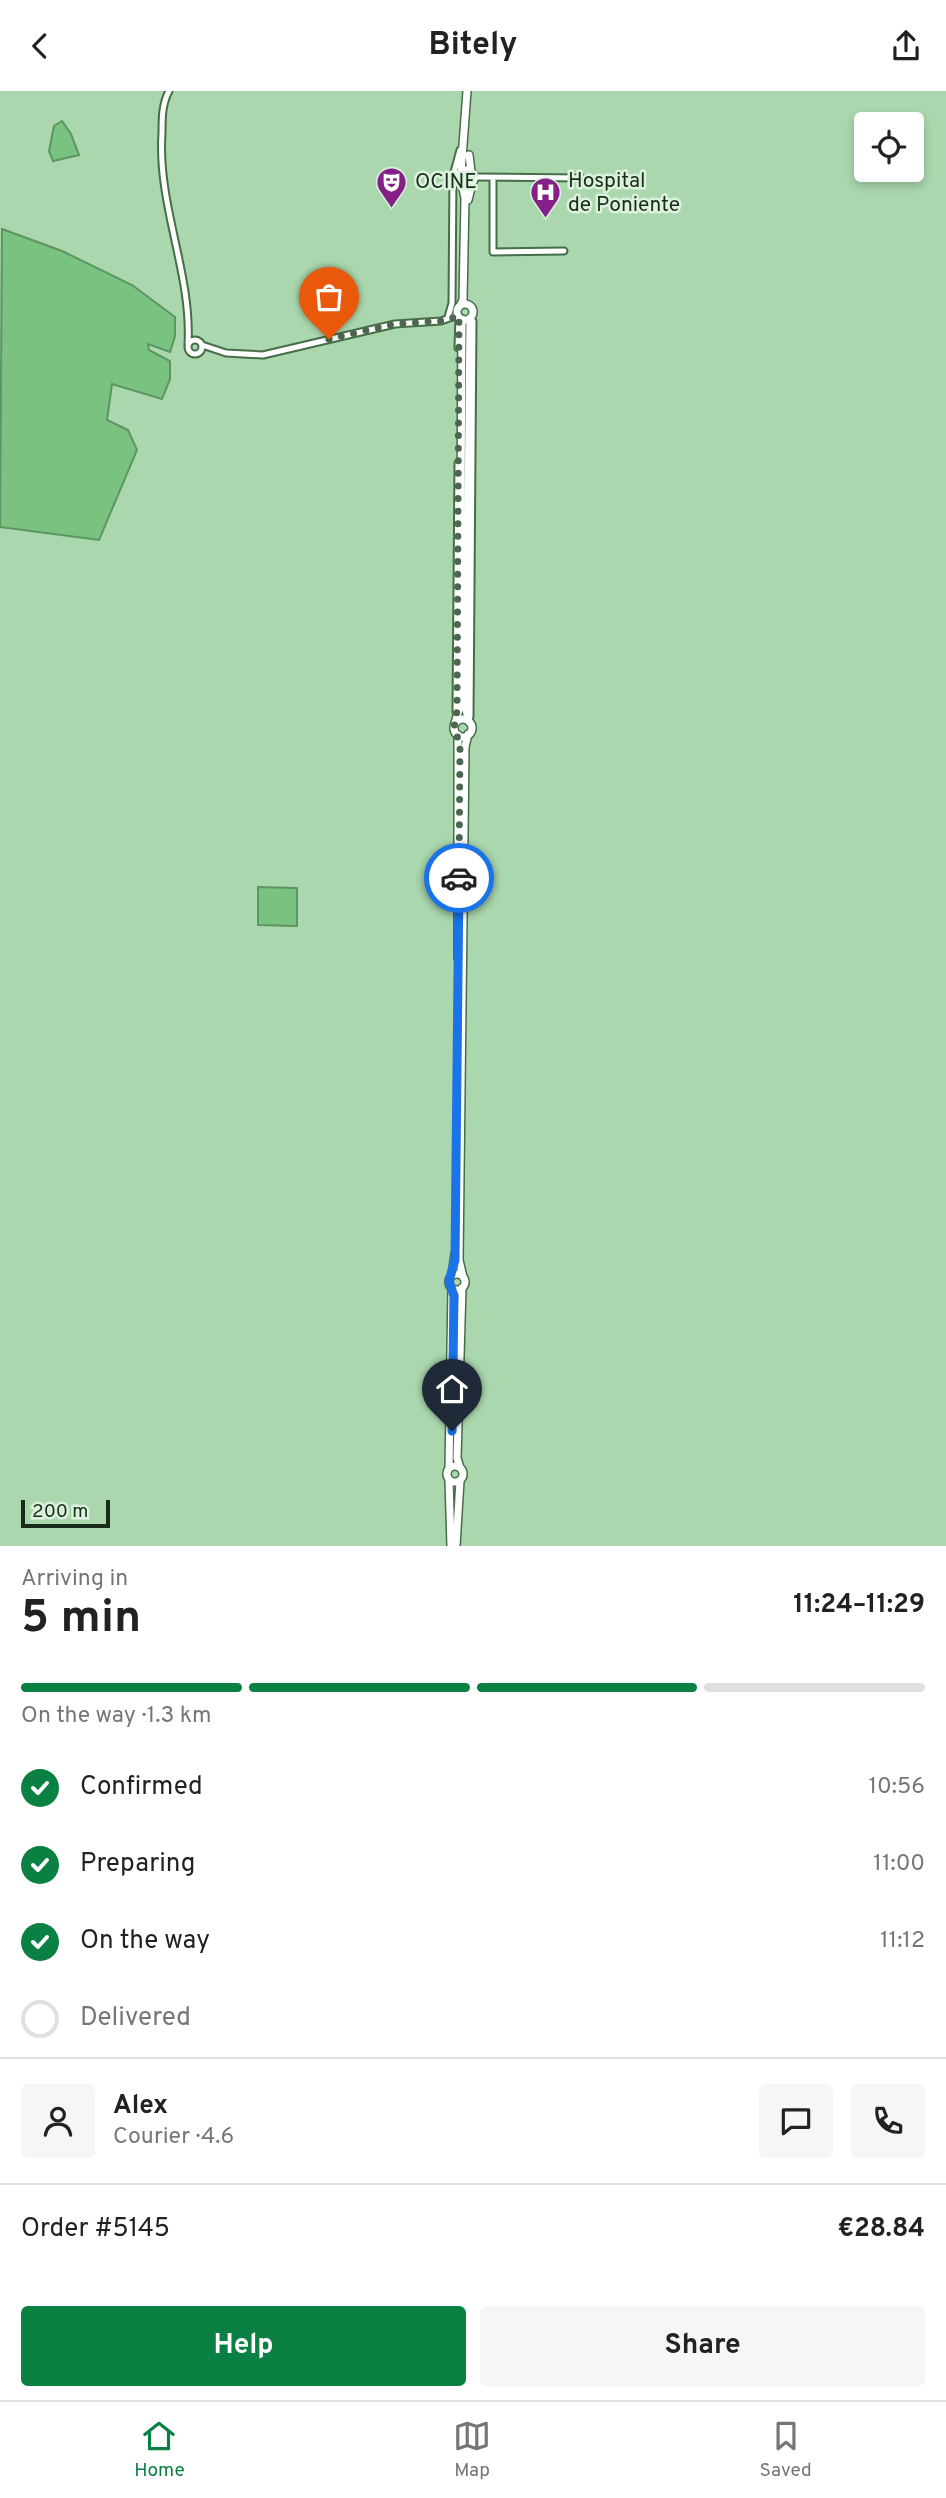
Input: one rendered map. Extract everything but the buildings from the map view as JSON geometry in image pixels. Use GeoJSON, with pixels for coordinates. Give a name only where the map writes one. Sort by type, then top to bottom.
{"type":"FeatureCollection","features":[{"type":"Feature","properties":{"kind":"main road"},"geometry":{"type":"LineString","coordinates":[[456,1546],[460,1481],[463,1475],[457,1445],[463,1277],[459,1260],[470,723],[466,711],[463,313],[465,198],[458,178],[461,172],[467,91]]}},
{"type":"Feature","properties":{"kind":"main road"},"geometry":{"type":"LineString","coordinates":[[451,1546],[449,1480],[446,1473],[449,1468],[452,1289],[449,1281],[455,1246],[458,735],[455,725],[460,707],[463,313],[472,178],[468,160],[472,91]]}},
{"type":"Feature","properties":{"kind":"main road"},"geometry":{"type":"LineString","coordinates":[[461,172],[472,178]]}},
{"type":"Feature","properties":{"kind":"main road"},"geometry":{"type":"LineString","coordinates":[[462,184],[472,178]]}},
{"type":"Feature","properties":{"kind":"main road"},"geometry":{"type":"LineString","coordinates":[[455,725],[462,719],[470,723]]}},
{"type":"Feature","properties":{"kind":"main road"},"geometry":{"type":"LineString","coordinates":[[458,735],[468,734]]}},
{"type":"Feature","properties":{"kind":"main road"},"geometry":{"type":"LineString","coordinates":[[452,1275],[459,1274],[463,1277]]}},
{"type":"Feature","properties":{"kind":"main road"},"geometry":{"type":"LineString","coordinates":[[452,1289],[462,1288]]}},
{"type":"Feature","properties":{"kind":"main road"},"geometry":{"type":"LineString","coordinates":[[449,1468],[460,1468]]}},
{"type":"Feature","properties":{"kind":"main road"},"geometry":{"type":"LineString","coordinates":[[449,1480],[460,1481]]}},
{"type":"Feature","properties":{"kind":"street"},"geometry":{"type":"LineString","coordinates":[[169,91],[163,105],[159,167],[190,326],[200,345]]}},
{"type":"Feature","properties":{"kind":"street"},"geometry":{"type":"LineString","coordinates":[[448,317],[452,303],[453,176],[466,102]]}},
{"type":"Feature","properties":{"kind":"street"},"geometry":{"type":"LineString","coordinates":[[472,178],[582,178]]}},
{"type":"Feature","properties":{"kind":"street"},"geometry":{"type":"LineString","coordinates":[[494,178],[493,252],[564,251]]}},
{"type":"Feature","properties":{"kind":"street"},"geometry":{"type":"LineString","coordinates":[[453,262],[464,281]]}},
{"type":"Feature","properties":{"kind":"street"},"geometry":{"type":"LineString","coordinates":[[188,344],[263,355],[395,324],[441,321],[463,313]]}},
{"type":"Feature","properties":{"kind":"street"},"geometry":{"type":"LineString","coordinates":[[190,326],[188,344],[191,353],[200,345]]}},
{"type":"Feature","properties":{"kind":"shaded area"},"geometry":{"type":"Polygon","coordinates":[[[62,121],[71,134],[79,155],[53,161],[49,151],[54,126],[62,121]]]}},
{"type":"Feature","properties":{"kind":"shaded area"},"geometry":{"type":"Polygon","coordinates":[[[2,229],[62,251],[132,285],[175,317],[175,336],[170,352],[148,344],[149,350],[170,361],[170,379],[162,399],[112,384],[107,420],[128,430],[137,450],[99,540],[0,527],[2,229]]]}},
{"type":"Feature","properties":{"kind":"shaded area"},"geometry":{"type":"Polygon","coordinates":[[[258,887],[297,888],[297,926],[258,925],[258,887]]]}},
{"type":"Feature","properties":{"kind":"way so far"},"geometry":{"type":"LineString","coordinates":[[329,339],[395,324],[441,321],[459,316],[457,711],[454,722],[460,744],[459,878]]}},
{"type":"Feature","properties":{"kind":"place","name":"OCINE"},"geometry":{"type":"Point","coordinates":[392,209]}},
{"type":"Feature","properties":{"kind":"place","name":"Hospital de Poniente"},"geometry":{"type":"Point","coordinates":[545,220]}},
{"type":"Feature","properties":{"kind":"route"},"geometry":{"type":"LineString","coordinates":[[452,1431],[454,1296],[449,1281],[455,1260],[459,878]]}}]}
